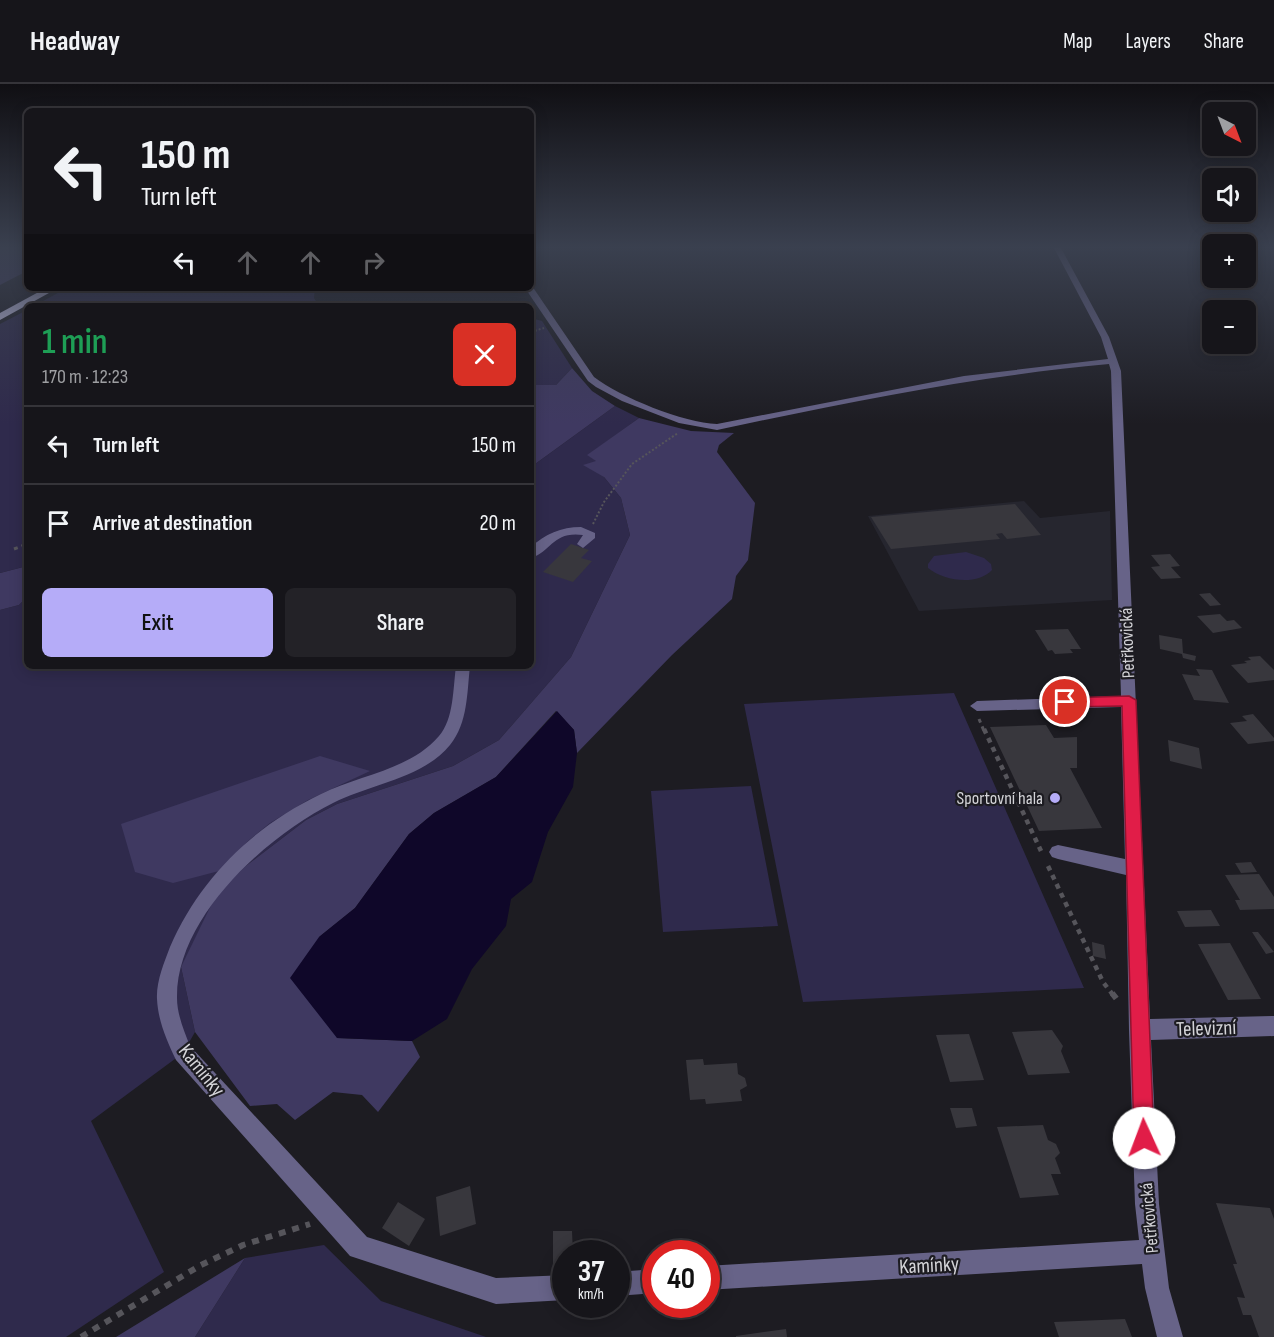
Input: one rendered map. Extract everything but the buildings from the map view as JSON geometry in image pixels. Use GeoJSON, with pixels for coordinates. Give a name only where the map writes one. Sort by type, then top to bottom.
{"type":"FeatureCollection","features":[{"type":"Feature","properties":{"kind":"highway"},"geometry":{"type":"LineString","coordinates":[[0,317],[19,306]]}},
{"type":"Feature","properties":{"kind":"street"},"geometry":{"type":"LineString","coordinates":[[542,306],[591,379],[602,388],[619,398],[691,424],[717,427],[892,391],[1064,365],[1113,361]]}},
{"type":"Feature","properties":{"kind":"street","name":"Petřkovická"},"geometry":{"type":"LineString","coordinates":[[1088,306],[1105,338],[1116,375],[1139,1030],[1151,1251],[1157,1288],[1170,1337]]}},
{"type":"Feature","properties":{"kind":"street"},"geometry":{"type":"LineString","coordinates":[[534,551],[544,540],[572,530],[586,539]]}},
{"type":"Feature","properties":{"kind":"street","name":"Kamínky"},"geometry":{"type":"LineString","coordinates":[[463,669],[454,725],[444,741],[424,758],[328,798],[290,818],[221,878],[193,917],[171,973],[167,998],[172,1028],[183,1053],[359,1247],[496,1291],[552,1288]]}},
{"type":"Feature","properties":{"kind":"street"},"geometry":{"type":"LineString","coordinates":[[977,706],[1129,700]]}},
{"type":"Feature","properties":{"kind":"street"},"geometry":{"type":"LineString","coordinates":[[1058,852],[1134,869]]}},
{"type":"Feature","properties":{"kind":"street","name":"Televizní"},"geometry":{"type":"LineString","coordinates":[[1139,1030],[1274,1026]]}},
{"type":"Feature","properties":{"kind":"street","name":"Kamínky"},"geometry":{"type":"LineString","coordinates":[[720,1277],[1151,1251]]}},
{"type":"Feature","properties":{"kind":"path"},"geometry":{"type":"LineString","coordinates":[[586,539],[604,502],[632,464],[691,424]]}},
{"type":"Feature","properties":{"kind":"path"},"geometry":{"type":"LineString","coordinates":[[14,549],[24,545]]}},
{"type":"Feature","properties":{"kind":"path"},"geometry":{"type":"LineString","coordinates":[[977,706],[973,706],[1103,982],[1121,1004]]}},
{"type":"Feature","properties":{"kind":"path"},"geometry":{"type":"LineString","coordinates":[[81,1337],[201,1265],[243,1245],[333,1217]]}},
{"type":"Feature","properties":{"kind":"shaded area"},"geometry":{"type":"Polygon","coordinates":[[[24,312],[24,567],[0,573],[0,324],[24,312]]]}},
{"type":"Feature","properties":{"kind":"shaded area"},"geometry":{"type":"Polygon","coordinates":[[[534,319],[542,321],[572,368],[556,385],[534,385],[534,319]]]}},
{"type":"Feature","properties":{"kind":"shaded area"},"geometry":{"type":"Polygon","coordinates":[[[572,368],[592,391],[615,406],[534,465],[534,385],[556,385],[572,368]]]}},
{"type":"Feature","properties":{"kind":"shaded area"},"geometry":{"type":"Polygon","coordinates":[[[615,406],[639,418],[588,455],[597,461],[604,477],[621,498],[630,535],[571,657],[499,740],[453,766],[337,804],[306,820],[247,865],[181,967],[195,1032],[183,1053],[91,1121],[164,1272],[66,1337],[0,1337],[0,610],[19,605],[24,600],[24,669],[534,669],[534,465],[615,406]]]}},
{"type":"Feature","properties":{"kind":"shaded area"},"geometry":{"type":"Polygon","coordinates":[[[639,418],[691,431],[734,433],[719,445],[717,452],[755,503],[748,560],[736,576],[732,599],[672,655],[577,753],[574,730],[556,711],[496,777],[434,813],[409,834],[355,908],[319,937],[337,1038],[412,1041],[420,1057],[378,1112],[362,1095],[333,1092],[295,1120],[277,1104],[250,1106],[195,1032],[181,967],[217,893],[247,865],[306,820],[337,804],[453,766],[499,740],[571,657],[630,535],[621,498],[604,477],[583,465],[596,461],[587,455],[639,418]]]}},
{"type":"Feature","properties":{"kind":"shaded area"},"geometry":{"type":"Polygon","coordinates":[[[1024,501],[1040,518],[1110,511],[1112,600],[919,611],[868,516],[1024,501]]]}},
{"type":"Feature","properties":{"kind":"shaded area"},"geometry":{"type":"Polygon","coordinates":[[[966,552],[984,558],[991,564],[992,570],[978,578],[960,580],[943,576],[928,568],[934,556],[966,552]]]}},
{"type":"Feature","properties":{"kind":"shaded area"},"geometry":{"type":"Polygon","coordinates":[[[24,567],[24,600],[19,605],[0,610],[0,573],[24,567]]]}},
{"type":"Feature","properties":{"kind":"shaded area"},"geometry":{"type":"Polygon","coordinates":[[[954,693],[1084,988],[803,1002],[744,704],[954,693]]]}},
{"type":"Feature","properties":{"kind":"shaded area"},"geometry":{"type":"Polygon","coordinates":[[[557,711],[574,730],[577,753],[573,787],[548,832],[532,882],[511,899],[506,926],[472,969],[447,1019],[412,1041],[337,1038],[290,978],[319,937],[355,908],[409,834],[434,813],[496,777],[557,711]]]}},
{"type":"Feature","properties":{"kind":"shaded area"},"geometry":{"type":"Polygon","coordinates":[[[320,756],[370,771],[308,800],[270,823],[248,841],[219,871],[173,883],[135,872],[121,824],[320,756]]]}},
{"type":"Feature","properties":{"kind":"shaded area"},"geometry":{"type":"Polygon","coordinates":[[[751,786],[778,926],[663,932],[651,791],[751,786]]]}},
{"type":"Feature","properties":{"kind":"shaded area"},"geometry":{"type":"Polygon","coordinates":[[[324,1245],[381,1301],[486,1337],[195,1337],[245,1258],[324,1245]]]}},
{"type":"Feature","properties":{"kind":"shaded area"},"geometry":{"type":"Polygon","coordinates":[[[245,1258],[195,1337],[116,1337],[245,1258]]]}},
{"type":"Feature","properties":{"kind":"place","name":"Sportovní hala"},"geometry":{"type":"Point","coordinates":[1055,798]}},
{"type":"Feature","properties":{"kind":"route"},"geometry":{"type":"LineString","coordinates":[[1065,702],[1129,700],[1144,1138]]}}]}
